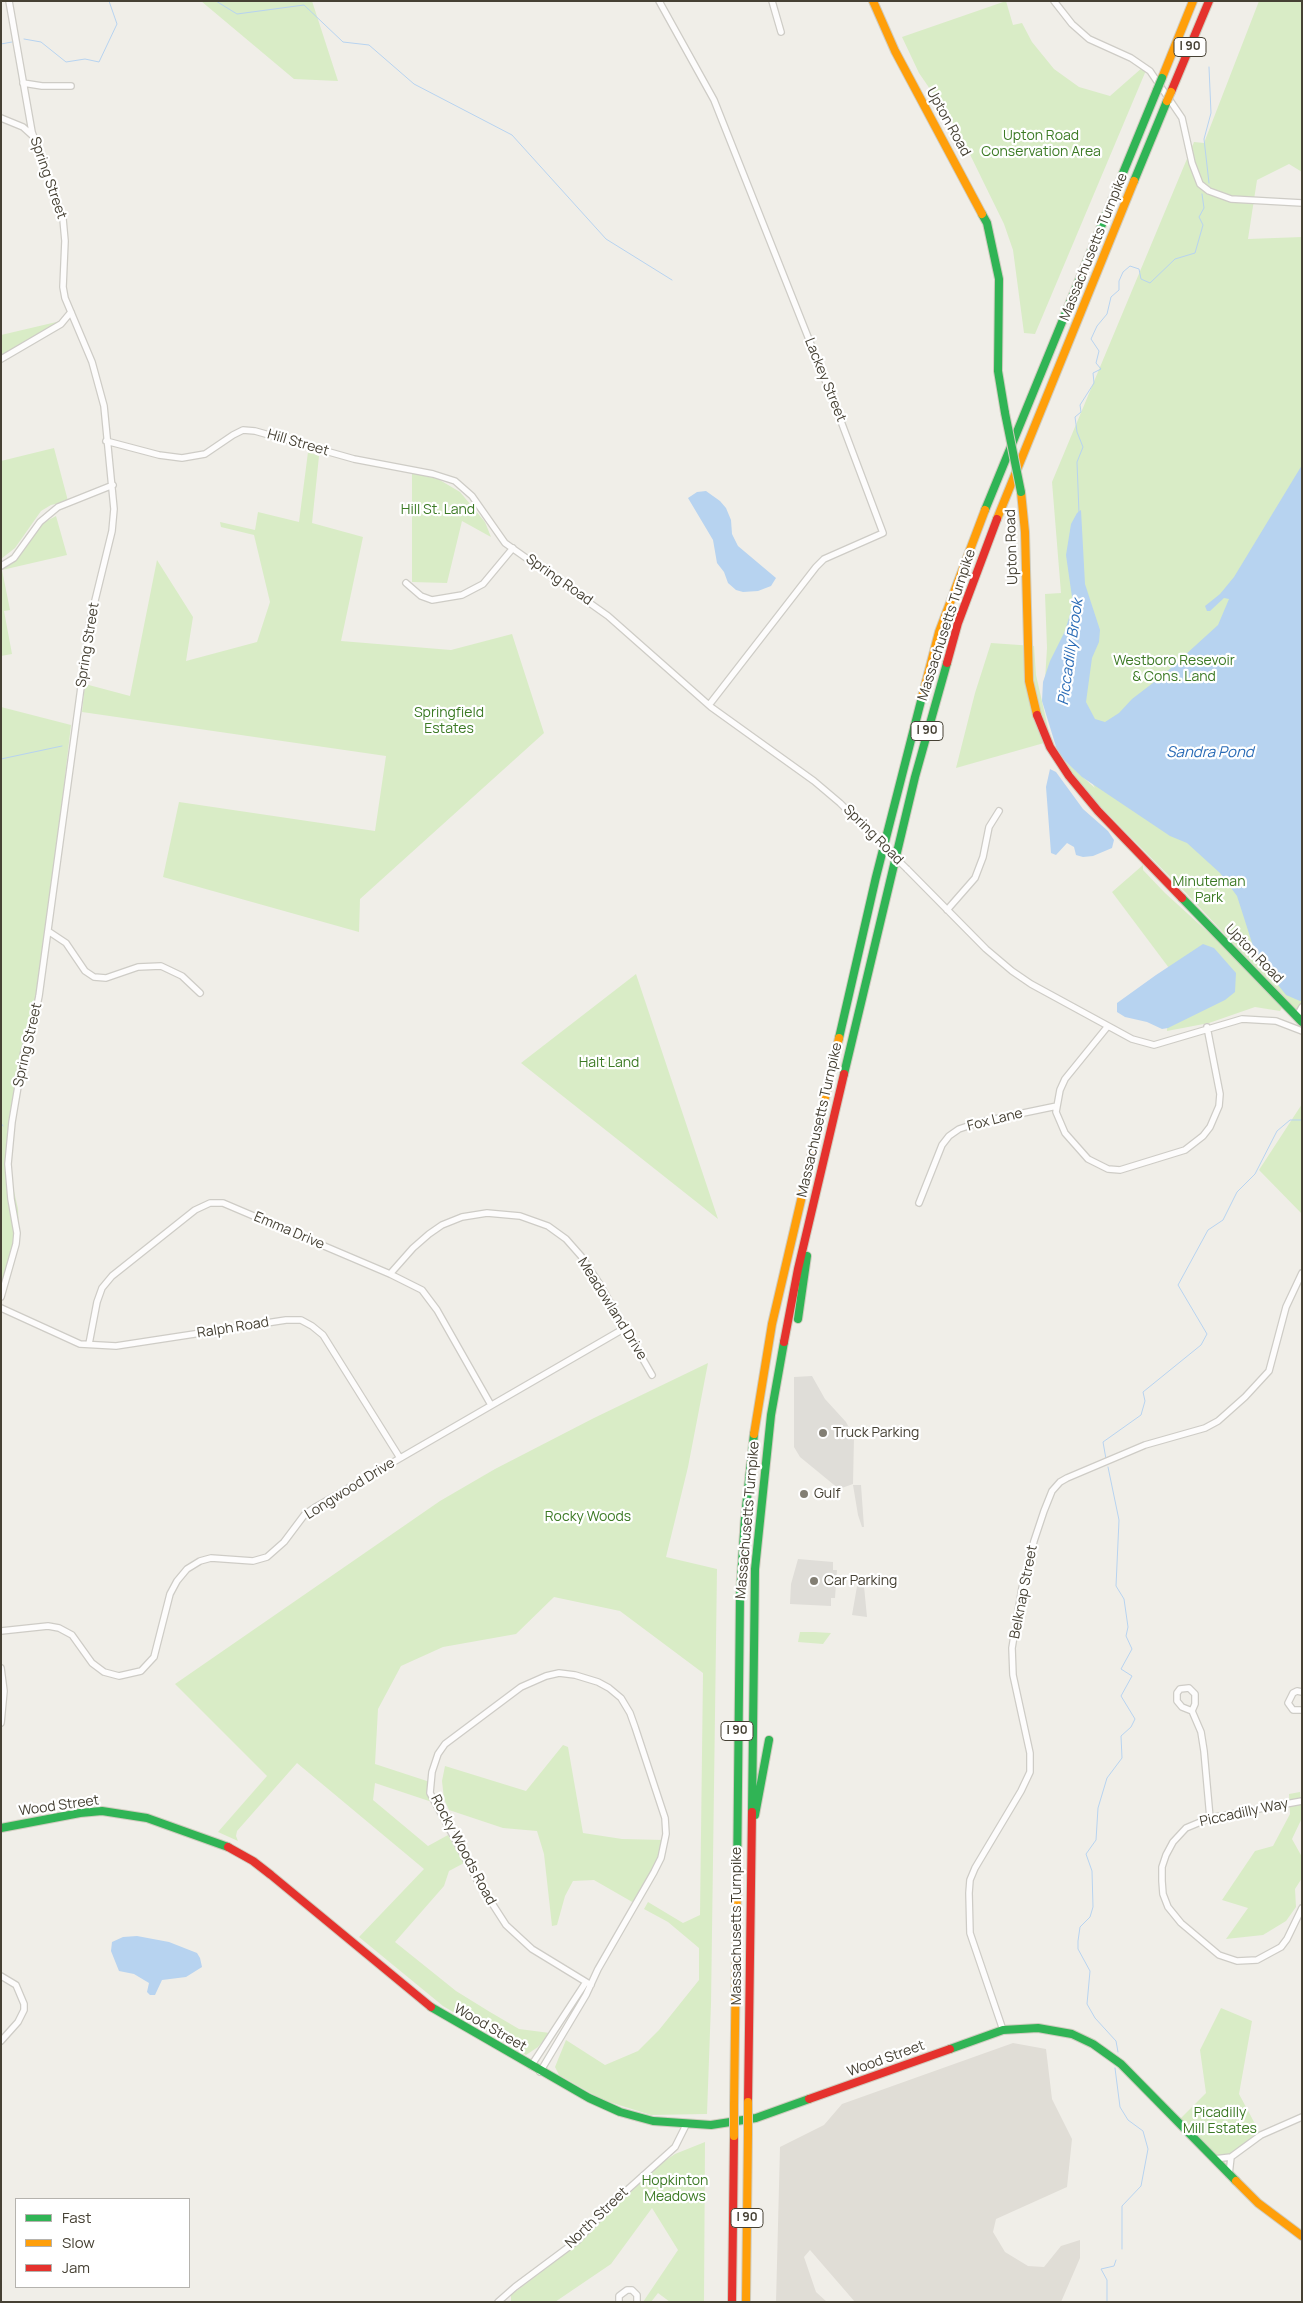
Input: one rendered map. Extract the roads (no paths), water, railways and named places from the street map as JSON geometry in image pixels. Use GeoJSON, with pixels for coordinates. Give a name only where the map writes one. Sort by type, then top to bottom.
{"type":"FeatureCollection","features":[{"type":"Feature","properties":{"kind":"main road","name":"Upton Road"},"geometry":{"type":"LineString","coordinates":[[873,1],[895,51],[987,223],[999,279],[998,371],[1022,492],[1025,532],[1029,681],[1037,715],[1050,746],[1069,776],[1098,811],[1299,1019]]}},
{"type":"Feature","properties":{"kind":"main road","name":"Massachusetts Turnpike"},"geometry":{"type":"LineString","coordinates":[[732,2302],[740,1594],[753,1443],[772,1324],[876,877],[939,632],[982,514],[1193,1]]}},
{"type":"Feature","properties":{"kind":"main road","name":"Massachusetts Turnpike"},"geometry":{"type":"LineString","coordinates":[[746,2302],[753,1626],[756,1546],[779,1366],[814,1200],[915,777],[958,622],[1010,483],[1208,1]]}},
{"type":"Feature","properties":{"kind":"main road"},"geometry":{"type":"LineString","coordinates":[[798,1319],[814,1200]]}},
{"type":"Feature","properties":{"kind":"main road"},"geometry":{"type":"LineString","coordinates":[[750,1836],[769,1740]]}},
{"type":"Feature","properties":{"kind":"main road","name":"Wood Street"},"geometry":{"type":"LineString","coordinates":[[1,1828],[80,1813],[102,1811],[148,1818],[224,1844],[248,1858],[271,1875],[334,1925],[427,2005],[458,2025],[589,2098],[620,2112],[653,2121],[686,2125],[710,2125],[756,2118],[1003,2030],[1047,2029],[1072,2034],[1093,2044],[1129,2072],[1266,2210],[1302,2236]]}},
{"type":"Feature","properties":{"kind":"street","name":"Spring Street"},"geometry":{"type":"LineString","coordinates":[[1,1297],[14,1255],[17,1232],[8,1170],[12,1122],[23,1056],[38,1002],[90,621],[114,520],[113,486],[106,441],[104,406],[99,382],[63,287],[65,241],[63,219],[34,137],[9,1]]}},
{"type":"Feature","properties":{"kind":"street","name":"Lackey Street"},"geometry":{"type":"LineString","coordinates":[[659,1],[714,100],[833,399],[883,533],[830,557],[816,567],[709,706]]}},
{"type":"Feature","properties":{"kind":"street"},"geometry":{"type":"LineString","coordinates":[[772,1],[781,32]]}},
{"type":"Feature","properties":{"kind":"street"},"geometry":{"type":"LineString","coordinates":[[1054,1],[1072,24],[1089,39],[1131,58],[1150,71],[1182,118],[1195,174],[1205,188],[1220,196],[1231,198],[1302,203]]}},
{"type":"Feature","properties":{"kind":"street"},"geometry":{"type":"LineString","coordinates":[[23,84],[71,86]]}},
{"type":"Feature","properties":{"kind":"street"},"geometry":{"type":"LineString","coordinates":[[1,118],[23,127],[34,137]]}},
{"type":"Feature","properties":{"kind":"street"},"geometry":{"type":"LineString","coordinates":[[1,359],[61,324],[71,312]]}},
{"type":"Feature","properties":{"kind":"street","name":"Hill Street"},"geometry":{"type":"LineString","coordinates":[[106,441],[154,454],[182,458],[205,454],[243,430],[255,431],[354,459],[444,477],[464,488],[482,512]]}},
{"type":"Feature","properties":{"kind":"street"},"geometry":{"type":"LineString","coordinates":[[1,566],[14,558],[46,517],[58,508],[113,486]]}},
{"type":"Feature","properties":{"kind":"street","name":"Spring Road"},"geometry":{"type":"LineString","coordinates":[[482,512],[498,534],[513,548],[608,616],[709,706],[814,781],[840,803],[994,957],[1012,971],[1132,1039],[1154,1044],[1207,1027],[1242,1019],[1265,1019],[1302,1030]]}},
{"type":"Feature","properties":{"kind":"street"},"geometry":{"type":"LineString","coordinates":[[406,583],[421,596],[432,600],[462,596],[483,584],[513,548]]}},
{"type":"Feature","properties":{"kind":"street"},"geometry":{"type":"LineString","coordinates":[[947,910],[975,878],[983,856],[988,827],[999,811]]}},
{"type":"Feature","properties":{"kind":"street"},"geometry":{"type":"LineString","coordinates":[[48,931],[66,943],[85,971],[94,977],[106,978],[138,967],[161,966],[182,976],[200,993]]}},
{"type":"Feature","properties":{"kind":"street"},"geometry":{"type":"LineString","coordinates":[[1299,1019],[1302,1008]]}},
{"type":"Feature","properties":{"kind":"street"},"geometry":{"type":"LineString","coordinates":[[1108,1026],[1065,1079],[1060,1090],[1057,1106],[1060,1123],[1072,1142],[1088,1159],[1108,1169],[1120,1170],[1185,1150],[1203,1136],[1210,1127],[1219,1106],[1219,1083],[1207,1027]]}},
{"type":"Feature","properties":{"kind":"street","name":"Fox Lane"},"geometry":{"type":"LineString","coordinates":[[919,1203],[940,1150],[950,1136],[959,1129],[980,1122],[1057,1106]]}},
{"type":"Feature","properties":{"kind":"street","name":"Emma Drive"},"geometry":{"type":"LineString","coordinates":[[89,1344],[97,1302],[102,1288],[112,1276],[196,1210],[210,1203],[223,1203],[390,1274],[422,1290],[437,1310],[491,1405]]}},
{"type":"Feature","properties":{"kind":"street","name":"Meadowland Drive"},"geometry":{"type":"LineString","coordinates":[[390,1274],[413,1248],[442,1225],[462,1217],[487,1213],[520,1216],[548,1226],[566,1239],[599,1283],[652,1374]]}},
{"type":"Feature","properties":{"kind":"street","name":"Belknap Street"},"geometry":{"type":"LineString","coordinates":[[1003,2030],[970,1933],[969,1892],[970,1880],[975,1868],[1021,1791],[1030,1772],[1030,1754],[1013,1675],[1012,1648],[1022,1588],[1044,1511],[1052,1491],[1060,1482],[1067,1478],[1145,1445],[1205,1428],[1218,1421],[1245,1397],[1269,1371],[1286,1308],[1302,1273]]}},
{"type":"Feature","properties":{"kind":"street","name":"Ralph Road"},"geometry":{"type":"LineString","coordinates":[[1,1308],[80,1344],[116,1346],[286,1320],[301,1320],[312,1326],[323,1336],[400,1458]]}},
{"type":"Feature","properties":{"kind":"street","name":"Longwood Drive"},"geometry":{"type":"LineString","coordinates":[[1,1631],[48,1626],[60,1628],[72,1635],[92,1663],[104,1672],[119,1676],[141,1671],[154,1657],[170,1594],[177,1580],[187,1569],[211,1558],[253,1561],[268,1557],[284,1542],[305,1514],[625,1328]]}},
{"type":"Feature","properties":{"kind":"street"},"geometry":{"type":"LineString","coordinates":[[1,1668],[1,1723]]}},
{"type":"Feature","properties":{"kind":"street","name":"Rocky Woods Road"},"geometry":{"type":"LineString","coordinates":[[540,2072],[588,1983],[657,1865],[666,1834],[664,1818],[630,1713],[621,1698],[598,1682],[575,1675],[559,1673],[546,1676],[521,1687],[445,1744],[438,1754],[432,1772],[430,1793],[477,1880],[506,1925],[532,1949],[588,1983]]}},
{"type":"Feature","properties":{"kind":"street"},"geometry":{"type":"LineString","coordinates":[[1302,1692],[1297,1691],[1293,1693],[1288,1703],[1293,1710],[1302,1710]]}},
{"type":"Feature","properties":{"kind":"street"},"geometry":{"type":"LineString","coordinates":[[1192,1711],[1201,1732],[1210,1818]]}},
{"type":"Feature","properties":{"kind":"street","name":"Piccadilly Way"},"geometry":{"type":"LineString","coordinates":[[1302,1801],[1210,1818],[1198,1822],[1179,1834],[1166,1854],[1162,1867],[1164,1894],[1168,1907],[1181,1923],[1219,1955],[1232,1960],[1247,1962],[1266,1957],[1281,1947],[1302,1908]]}},
{"type":"Feature","properties":{"kind":"street"},"geometry":{"type":"LineString","coordinates":[[1,1976],[16,1985],[24,2004],[24,2010],[18,2022],[1,2041]]}},
{"type":"Feature","properties":{"kind":"street","name":"Rocky Woods Road"},"geometry":{"type":"LineString","coordinates":[[531,2066],[588,1983]]}},
{"type":"Feature","properties":{"kind":"street"},"geometry":{"type":"LineString","coordinates":[[1214,2159],[1231,2157],[1261,2135],[1302,2117]]}},
{"type":"Feature","properties":{"kind":"street","name":"North Street"},"geometry":{"type":"LineString","coordinates":[[500,2301],[578,2240],[616,2200],[675,2147],[686,2125]]}},
{"type":"Feature","properties":{"kind":"street"},"geometry":{"type":"LineString","coordinates":[[1229,2174],[1231,2157]]}},
{"type":"Feature","properties":{"kind":"street"},"geometry":{"type":"LineString","coordinates":[[620,2302],[619,2296],[627,2290],[632,2290],[637,2295],[637,2302]]}},
{"type":"Feature","properties":{"kind":"water","name":"Sandra Pond"},"geometry":{"type":"Polygon","coordinates":[[[1302,465],[1302,1000],[1300,1001],[1286,995],[1253,946],[1237,896],[1220,873],[1187,843],[1170,836],[1082,777],[1063,759],[1057,750],[1042,701],[1043,682],[1050,661],[1065,631],[1073,604],[1066,555],[1071,524],[1077,513],[1081,510],[1085,584],[1100,630],[1099,642],[1092,658],[1086,702],[1095,719],[1105,722],[1119,713],[1132,699],[1162,676],[1218,625],[1229,599],[1224,598],[1210,611],[1207,611],[1205,606],[1220,594],[1234,577],[1302,465]]]}},
{"type":"Feature","properties":{"kind":"water"},"geometry":{"type":"Polygon","coordinates":[[[706,491],[726,508],[731,520],[732,534],[738,546],[776,578],[771,586],[758,591],[743,592],[736,590],[728,583],[724,572],[717,563],[713,540],[688,498],[697,492],[706,491]]]}},
{"type":"Feature","properties":{"kind":"water"},"geometry":{"type":"Polygon","coordinates":[[[1050,769],[1056,772],[1083,809],[1108,831],[1114,840],[1112,848],[1093,856],[1083,857],[1076,855],[1074,847],[1067,843],[1056,855],[1051,853],[1046,787],[1050,769]]]}},
{"type":"Feature","properties":{"kind":"water"},"geometry":{"type":"Polygon","coordinates":[[[1203,944],[1214,948],[1236,973],[1235,992],[1225,1000],[1168,1028],[1162,1029],[1147,1022],[1125,1017],[1117,1012],[1117,1003],[1203,944]]]}},
{"type":"Feature","properties":{"kind":"water"},"geometry":{"type":"Polygon","coordinates":[[[137,1936],[169,1942],[197,1953],[202,1967],[186,1977],[162,1980],[155,1995],[150,1995],[147,1992],[149,1983],[134,1974],[119,1971],[111,1951],[112,1942],[123,1937],[137,1936]]]}},
{"type":"Feature","properties":{"kind":"waterway"},"geometry":{"type":"LineString","coordinates":[[24,39],[41,42],[66,62],[85,59],[99,62],[117,24],[109,1]]}},
{"type":"Feature","properties":{"kind":"waterway"},"geometry":{"type":"LineString","coordinates":[[216,1],[237,14],[304,5],[343,42],[369,45],[414,84],[512,135],[606,239],[672,280]]}},
{"type":"Feature","properties":{"kind":"waterway"},"geometry":{"type":"LineString","coordinates":[[1,44],[12,42]]}},
{"type":"Feature","properties":{"kind":"waterway","name":"Piccadilly Brook"},"geometry":{"type":"LineString","coordinates":[[1209,67],[1211,113],[1204,139],[1209,183]]}},
{"type":"Feature","properties":{"kind":"waterway","name":"Piccadilly Brook"},"geometry":{"type":"LineString","coordinates":[[1079,513],[1077,462],[1083,447],[1077,432],[1075,417],[1081,412],[1080,405],[1094,383],[1093,373],[1101,369],[1096,363],[1099,351],[1091,339],[1097,326],[1107,314],[1111,297],[1119,290],[1119,281],[1123,272],[1130,266],[1139,269],[1141,279],[1150,283],[1175,259],[1195,253],[1203,225],[1199,217],[1204,208],[1202,194]]}},
{"type":"Feature","properties":{"kind":"waterway"},"geometry":{"type":"LineString","coordinates":[[1,759],[62,746]]}},
{"type":"Feature","properties":{"kind":"waterway","name":"Piccadilly Brook"},"geometry":{"type":"LineString","coordinates":[[1106,1459],[1103,1442],[1141,1415],[1145,1401],[1143,1392],[1201,1345],[1207,1334],[1178,1285],[1208,1230],[1223,1220],[1237,1192],[1255,1174],[1277,1131],[1290,1120],[1302,1120]]}},
{"type":"Feature","properties":{"kind":"waterway","name":"Piccadilly Brook"},"geometry":{"type":"LineString","coordinates":[[1108,1467],[1119,1520],[1116,1586],[1124,1599],[1128,1627],[1126,1636],[1132,1649],[1121,1669],[1132,1676],[1121,1696],[1135,1719],[1131,1727],[1121,1736],[1122,1758],[1107,1778],[1098,1808],[1096,1840],[1086,1854],[1092,1871],[1093,1907],[1090,1917],[1080,1927],[1078,1949],[1090,1971],[1087,2004],[1095,2018],[1116,2041],[1118,2052]]}},
{"type":"Feature","properties":{"kind":"waterway","name":"Piccadilly Brook"},"geometry":{"type":"LineString","coordinates":[[1115,2068],[1120,2107],[1128,2120],[1143,2131],[1148,2149],[1141,2186],[1122,2206],[1122,2249]]}},
{"type":"Feature","properties":{"kind":"waterway","name":"Piccadilly Brook"},"geometry":{"type":"LineString","coordinates":[[1107,2302],[1107,2280],[1101,2269],[1114,2266],[1116,2260]]}},
{"type":"Feature","properties":{"kind":"place","name":"Truck Parking"},"geometry":{"type":"Point","coordinates":[823,1433]}},
{"type":"Feature","properties":{"kind":"place","name":"Gulf"},"geometry":{"type":"Point","coordinates":[804,1494]}},
{"type":"Feature","properties":{"kind":"place","name":"Car Parking"},"geometry":{"type":"Point","coordinates":[814,1581]}},
{"type":"Feature","properties":{"kind":"park label","name":"Upton Road Conservation Area"},"geometry":{"type":"Point","coordinates":[1041,144]}},
{"type":"Feature","properties":{"kind":"park label","name":"Hill St. Land"},"geometry":{"type":"Point","coordinates":[438,510]}},
{"type":"Feature","properties":{"kind":"park label","name":"Westboro Resevoir & Cons. Land"},"geometry":{"type":"Point","coordinates":[1174,670]}},
{"type":"Feature","properties":{"kind":"park label","name":"Springfield Estates"},"geometry":{"type":"Point","coordinates":[449,722]}},
{"type":"Feature","properties":{"kind":"park label","name":"Minuteman Park"},"geometry":{"type":"Point","coordinates":[1209,890]}},
{"type":"Feature","properties":{"kind":"park label","name":"Halt Land"},"geometry":{"type":"Point","coordinates":[609,1063]}},
{"type":"Feature","properties":{"kind":"park label","name":"Rocky Woods"},"geometry":{"type":"Point","coordinates":[588,1517]}},
{"type":"Feature","properties":{"kind":"park label","name":"Picadilly Mill Estates"},"geometry":{"type":"Point","coordinates":[1220,2122]}},
{"type":"Feature","properties":{"kind":"park label","name":"Hopkinton Meadows"},"geometry":{"type":"Point","coordinates":[675,2190]}}]}
